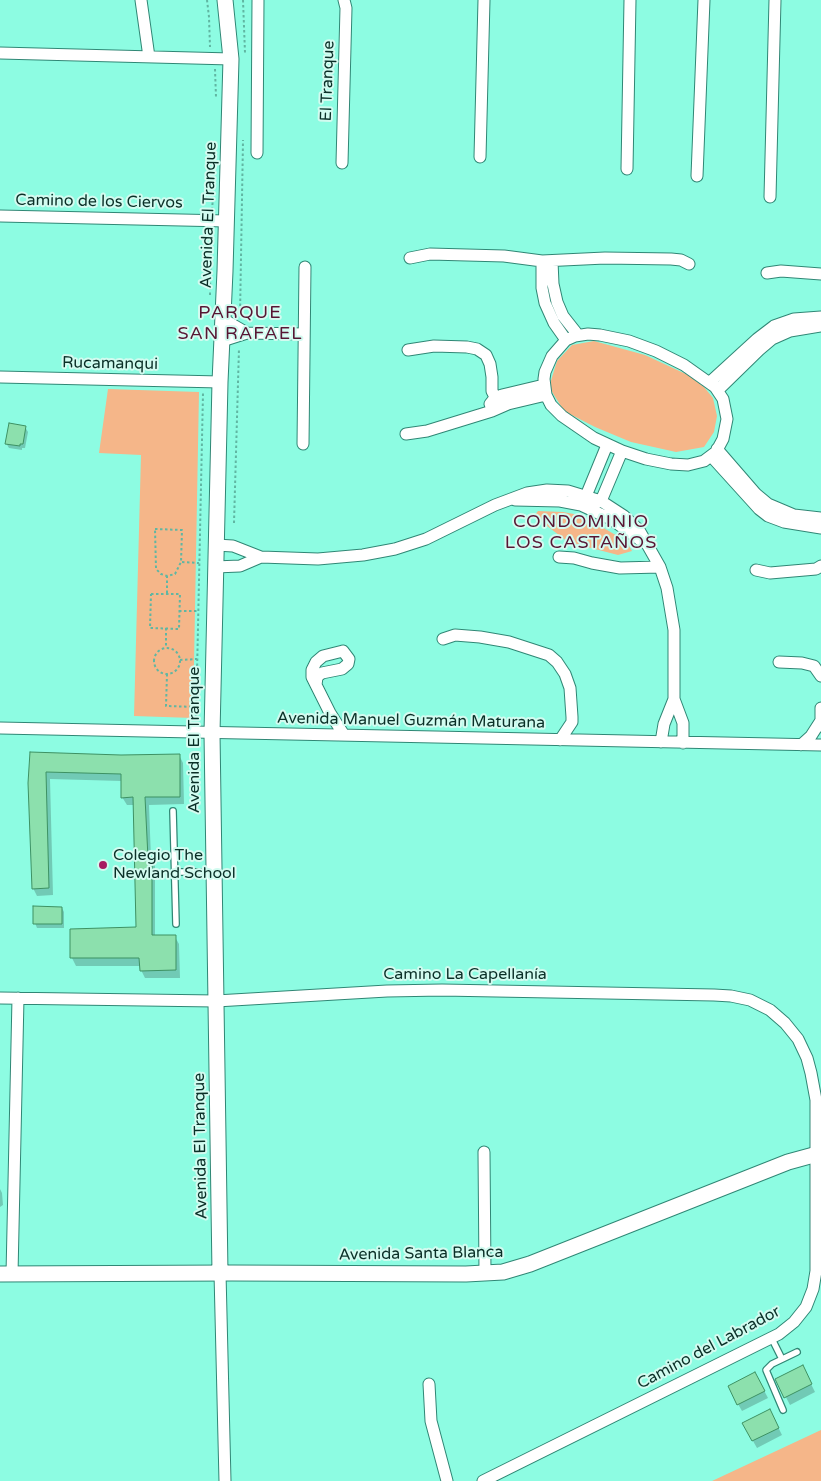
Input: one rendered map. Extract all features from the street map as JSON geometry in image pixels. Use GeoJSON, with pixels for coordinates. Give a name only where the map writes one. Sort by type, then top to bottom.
{"type":"FeatureCollection","features":[{"type":"Feature","properties":{"kind":"main road","name":"Avenida El Tranque"},"geometry":{"type":"LineString","coordinates":[[220,1273],[212,733],[223,319],[219,220],[238,56],[226,0]]}},
{"type":"Feature","properties":{"kind":"main road","name":"Avenida Santa Blanca"},"geometry":{"type":"LineString","coordinates":[[6,1274],[485,1274],[511,1270],[530,1264],[775,1167],[818,1153]]}},
{"type":"Feature","properties":{"kind":"street"},"geometry":{"type":"LineString","coordinates":[[141,0],[149,57]]}},
{"type":"Feature","properties":{"kind":"street"},"geometry":{"type":"LineString","coordinates":[[257,153],[258,0]]}},
{"type":"Feature","properties":{"kind":"street","name":"El Tranque"},"geometry":{"type":"LineString","coordinates":[[342,163],[346,8],[344,0]]}},
{"type":"Feature","properties":{"kind":"street"},"geometry":{"type":"LineString","coordinates":[[480,157],[484,0]]}},
{"type":"Feature","properties":{"kind":"street"},"geometry":{"type":"LineString","coordinates":[[627,169],[630,0]]}},
{"type":"Feature","properties":{"kind":"street"},"geometry":{"type":"LineString","coordinates":[[697,176],[704,0]]}},
{"type":"Feature","properties":{"kind":"street"},"geometry":{"type":"LineString","coordinates":[[770,197],[775,0]]}},
{"type":"Feature","properties":{"kind":"street"},"geometry":{"type":"LineString","coordinates":[[0,53],[210,58],[238,56]]}},
{"type":"Feature","properties":{"kind":"street","name":"Camino de los Ciervos"},"geometry":{"type":"LineString","coordinates":[[0,216],[219,220]]}},
{"type":"Feature","properties":{"kind":"street"},"geometry":{"type":"LineString","coordinates":[[410,258],[422,254],[430,254],[504,256],[547,261],[605,258],[676,259],[688,264]]}},
{"type":"Feature","properties":{"kind":"street"},"geometry":{"type":"LineString","coordinates":[[547,261],[557,302],[563,316],[578,335]]}},
{"type":"Feature","properties":{"kind":"street"},"geometry":{"type":"LineString","coordinates":[[547,261],[542,288],[554,323],[566,340]]}},
{"type":"Feature","properties":{"kind":"street"},"geometry":{"type":"LineString","coordinates":[[303,444],[305,267]]}},
{"type":"Feature","properties":{"kind":"street"},"geometry":{"type":"LineString","coordinates":[[767,273],[821,274]]}},
{"type":"Feature","properties":{"kind":"street"},"geometry":{"type":"LineString","coordinates":[[714,386],[757,339],[774,326],[794,320],[821,317]]}},
{"type":"Feature","properties":{"kind":"street"},"geometry":{"type":"LineString","coordinates":[[223,319],[242,333]]}},
{"type":"Feature","properties":{"kind":"street"},"geometry":{"type":"LineString","coordinates":[[714,386],[772,339],[790,331],[821,326]]}},
{"type":"Feature","properties":{"kind":"street"},"geometry":{"type":"LineString","coordinates":[[222,341],[242,333],[304,334]]}},
{"type":"Feature","properties":{"kind":"street"},"geometry":{"type":"LineString","coordinates":[[578,335],[600,335],[646,347],[684,365],[714,386],[725,405],[727,419],[723,439],[714,453],[696,464],[680,466],[646,459],[622,451],[607,445],[574,425],[551,405],[545,390],[544,379],[548,364],[558,348],[566,340],[578,335]]}},
{"type":"Feature","properties":{"kind":"street"},"geometry":{"type":"LineString","coordinates":[[408,350],[417,347],[434,346],[478,349],[488,359],[494,399],[500,403],[509,398],[545,390]]}},
{"type":"Feature","properties":{"kind":"street","name":"Rucamanqui"},"geometry":{"type":"LineString","coordinates":[[0,377],[220,382]]}},
{"type":"Feature","properties":{"kind":"street"},"geometry":{"type":"LineString","coordinates":[[492,377],[509,398]]}},
{"type":"Feature","properties":{"kind":"street"},"geometry":{"type":"LineString","coordinates":[[406,434],[427,431],[498,409],[509,398]]}},
{"type":"Feature","properties":{"kind":"street"},"geometry":{"type":"LineString","coordinates":[[480,414],[494,399]]}},
{"type":"Feature","properties":{"kind":"street"},"geometry":{"type":"LineString","coordinates":[[587,501],[607,445]]}},
{"type":"Feature","properties":{"kind":"street"},"geometry":{"type":"LineString","coordinates":[[600,501],[622,451]]}},
{"type":"Feature","properties":{"kind":"street"},"geometry":{"type":"LineString","coordinates":[[714,453],[768,504],[794,515],[821,518]]}},
{"type":"Feature","properties":{"kind":"street"},"geometry":{"type":"LineString","coordinates":[[714,453],[750,502],[763,513],[784,522],[821,528]]}},
{"type":"Feature","properties":{"kind":"street"},"geometry":{"type":"LineString","coordinates":[[216,545],[233,546],[261,557],[340,558],[379,553],[426,538],[495,505],[511,500],[600,501],[633,522],[644,536],[660,567],[667,588],[674,630],[674,699],[683,723],[683,742]]}},
{"type":"Feature","properties":{"kind":"street"},"geometry":{"type":"LineString","coordinates":[[587,501],[647,544]]}},
{"type":"Feature","properties":{"kind":"street"},"geometry":{"type":"LineString","coordinates":[[215,567],[240,566],[261,557]]}},
{"type":"Feature","properties":{"kind":"street"},"geometry":{"type":"LineString","coordinates":[[559,557],[574,558],[620,568],[660,567]]}},
{"type":"Feature","properties":{"kind":"street"},"geometry":{"type":"LineString","coordinates":[[756,570],[766,573],[816,569],[821,566]]}},
{"type":"Feature","properties":{"kind":"street"},"geometry":{"type":"LineString","coordinates":[[443,639],[455,635],[480,636],[509,642],[549,655],[557,662],[565,674],[570,688],[572,722],[560,740]]}},
{"type":"Feature","properties":{"kind":"street"},"geometry":{"type":"LineString","coordinates":[[779,662],[802,663],[814,666],[821,676]]}},
{"type":"Feature","properties":{"kind":"street"},"geometry":{"type":"LineString","coordinates":[[316,685],[344,736]]}},
{"type":"Feature","properties":{"kind":"street"},"geometry":{"type":"LineString","coordinates":[[661,742],[664,724],[674,699]]}},
{"type":"Feature","properties":{"kind":"street"},"geometry":{"type":"LineString","coordinates":[[821,708],[821,726]]}},
{"type":"Feature","properties":{"kind":"street"},"geometry":{"type":"LineString","coordinates":[[322,735],[330,713]]}},
{"type":"Feature","properties":{"kind":"street"},"geometry":{"type":"LineString","coordinates":[[572,722],[584,740]]}},
{"type":"Feature","properties":{"kind":"street"},"geometry":{"type":"LineString","coordinates":[[801,745],[811,736],[820,722]]}},
{"type":"Feature","properties":{"kind":"street","name":"Avenida Manuel Guzmán Maturana"},"geometry":{"type":"LineString","coordinates":[[0,728],[821,745]]}},
{"type":"Feature","properties":{"kind":"street","name":"Camino La Capellanía"},"geometry":{"type":"LineString","coordinates":[[0,998],[216,1001],[387,991],[442,990],[714,995],[740,998],[760,1004],[778,1016],[791,1030],[803,1048],[810,1065],[814,1088],[818,1153]]}},
{"type":"Feature","properties":{"kind":"street"},"geometry":{"type":"LineString","coordinates":[[6,1274],[18,998]]}},
{"type":"Feature","properties":{"kind":"street"},"geometry":{"type":"LineString","coordinates":[[484,1152],[485,1274]]}},
{"type":"Feature","properties":{"kind":"street","name":"Camino del Labrador"},"geometry":{"type":"LineString","coordinates":[[483,1481],[772,1338],[794,1322],[806,1307],[818,1271],[818,1153]]}},
{"type":"Feature","properties":{"kind":"street","name":"Avenida El Tranque"},"geometry":{"type":"LineString","coordinates":[[220,1273],[226,1481]]}},
{"type":"Feature","properties":{"kind":"street"},"geometry":{"type":"LineString","coordinates":[[428,1384],[431,1421],[447,1481]]}},
{"type":"Feature","properties":{"kind":"lane"},"geometry":{"type":"LineString","coordinates":[[173,810],[176,924]]}},
{"type":"Feature","properties":{"kind":"lane"},"geometry":{"type":"LineString","coordinates":[[176,872],[214,872]]}},
{"type":"Feature","properties":{"kind":"lane"},"geometry":{"type":"LineString","coordinates":[[772,1338],[782,1360]]}},
{"type":"Feature","properties":{"kind":"lane"},"geometry":{"type":"LineString","coordinates":[[782,1410],[766,1370],[797,1352]]}},
{"type":"Feature","properties":{"kind":"path"},"geometry":{"type":"LineString","coordinates":[[206,0],[209,17],[210,68],[216,68],[216,97]]}},
{"type":"Feature","properties":{"kind":"path"},"geometry":{"type":"LineString","coordinates":[[238,56],[243,0]]}},
{"type":"Feature","properties":{"kind":"path"},"geometry":{"type":"LineString","coordinates":[[234,523],[242,333],[243,140]]}},
{"type":"Feature","properties":{"kind":"path"},"geometry":{"type":"LineString","coordinates":[[209,302],[219,220],[213,192]]}},
{"type":"Feature","properties":{"kind":"path"},"geometry":{"type":"LineString","coordinates":[[196,732],[203,382]]}},
{"type":"Feature","properties":{"kind":"path"},"geometry":{"type":"LineString","coordinates":[[155,529],[182,530],[181,562],[175,574],[167,576],[161,574],[156,569],[155,529]]}},
{"type":"Feature","properties":{"kind":"path"},"geometry":{"type":"LineString","coordinates":[[181,562],[199,563]]}},
{"type":"Feature","properties":{"kind":"path"},"geometry":{"type":"LineString","coordinates":[[167,576],[167,594]]}},
{"type":"Feature","properties":{"kind":"path"},"geometry":{"type":"LineString","coordinates":[[151,594],[180,594],[179,612],[179,629],[150,628],[151,594]]}},
{"type":"Feature","properties":{"kind":"path"},"geometry":{"type":"LineString","coordinates":[[179,612],[198,611]]}},
{"type":"Feature","properties":{"kind":"path"},"geometry":{"type":"LineString","coordinates":[[166,628],[166,647]]}},
{"type":"Feature","properties":{"kind":"path"},"geometry":{"type":"LineString","coordinates":[[166,647],[174,649],[180,660],[178,668],[168,674],[159,671],[154,664],[155,655],[166,647]]}},
{"type":"Feature","properties":{"kind":"path"},"geometry":{"type":"LineString","coordinates":[[180,660],[197,659]]}},
{"type":"Feature","properties":{"kind":"path"},"geometry":{"type":"LineString","coordinates":[[168,674],[166,706],[196,707]]}},
{"type":"Feature","properties":{"kind":"shaded area"},"geometry":{"type":"Polygon","coordinates":[[[594,341],[645,355],[688,375],[704,387],[713,398],[717,416],[714,432],[704,447],[676,452],[631,442],[595,427],[564,411],[549,387],[557,361],[572,345],[594,341]]]}},
{"type":"Feature","properties":{"kind":"shaded area"},"geometry":{"type":"Polygon","coordinates":[[[108,389],[199,392],[193,718],[134,716],[141,455],[99,453],[108,389]]]}},
{"type":"Feature","properties":{"kind":"shaded area"},"geometry":{"type":"Polygon","coordinates":[[[538,511],[579,515],[619,537],[627,543],[632,551],[618,555],[568,542],[534,516],[538,511]]]}},
{"type":"Feature","properties":{"kind":"shaded area"},"geometry":{"type":"Polygon","coordinates":[[[821,1430],[821,1481],[712,1481],[821,1430]]]}},
{"type":"Feature","properties":{"kind":"building"},"geometry":{"type":"Polygon","coordinates":[[[9,423],[26,426],[23,444],[20,444],[20,446],[5,444],[9,423]]]}},
{"type":"Feature","properties":{"kind":"building"},"geometry":{"type":"Polygon","coordinates":[[[30,752],[121,755],[180,754],[180,797],[145,797],[148,858],[152,857],[152,935],[176,935],[176,970],[140,971],[139,958],[70,958],[70,929],[136,927],[133,797],[121,798],[121,774],[46,772],[49,888],[32,889],[28,783],[30,752]]]}},
{"type":"Feature","properties":{"kind":"building"},"geometry":{"type":"Polygon","coordinates":[[[33,906],[62,907],[62,924],[33,924],[33,906]]]}},
{"type":"Feature","properties":{"kind":"building"},"geometry":{"type":"Polygon","coordinates":[[[803,1365],[812,1384],[784,1398],[775,1379],[803,1365]]]}},
{"type":"Feature","properties":{"kind":"building"},"geometry":{"type":"Polygon","coordinates":[[[755,1372],[765,1391],[737,1405],[728,1386],[755,1372]]]}},
{"type":"Feature","properties":{"kind":"building"},"geometry":{"type":"Polygon","coordinates":[[[770,1409],[779,1428],[752,1441],[742,1423],[770,1409]]]}},
{"type":"Feature","properties":{"kind":"place","name":"Colegio The Newland School"},"geometry":{"type":"Point","coordinates":[103,865]}},
{"type":"Feature","properties":{"kind":"district","name":"PARQUE SAN RAFAEL"},"geometry":{"type":"Point","coordinates":[240,323]}},
{"type":"Feature","properties":{"kind":"district","name":"CONDOMINIO LOS CASTAÑOS"},"geometry":{"type":"Point","coordinates":[581,532]}}]}
